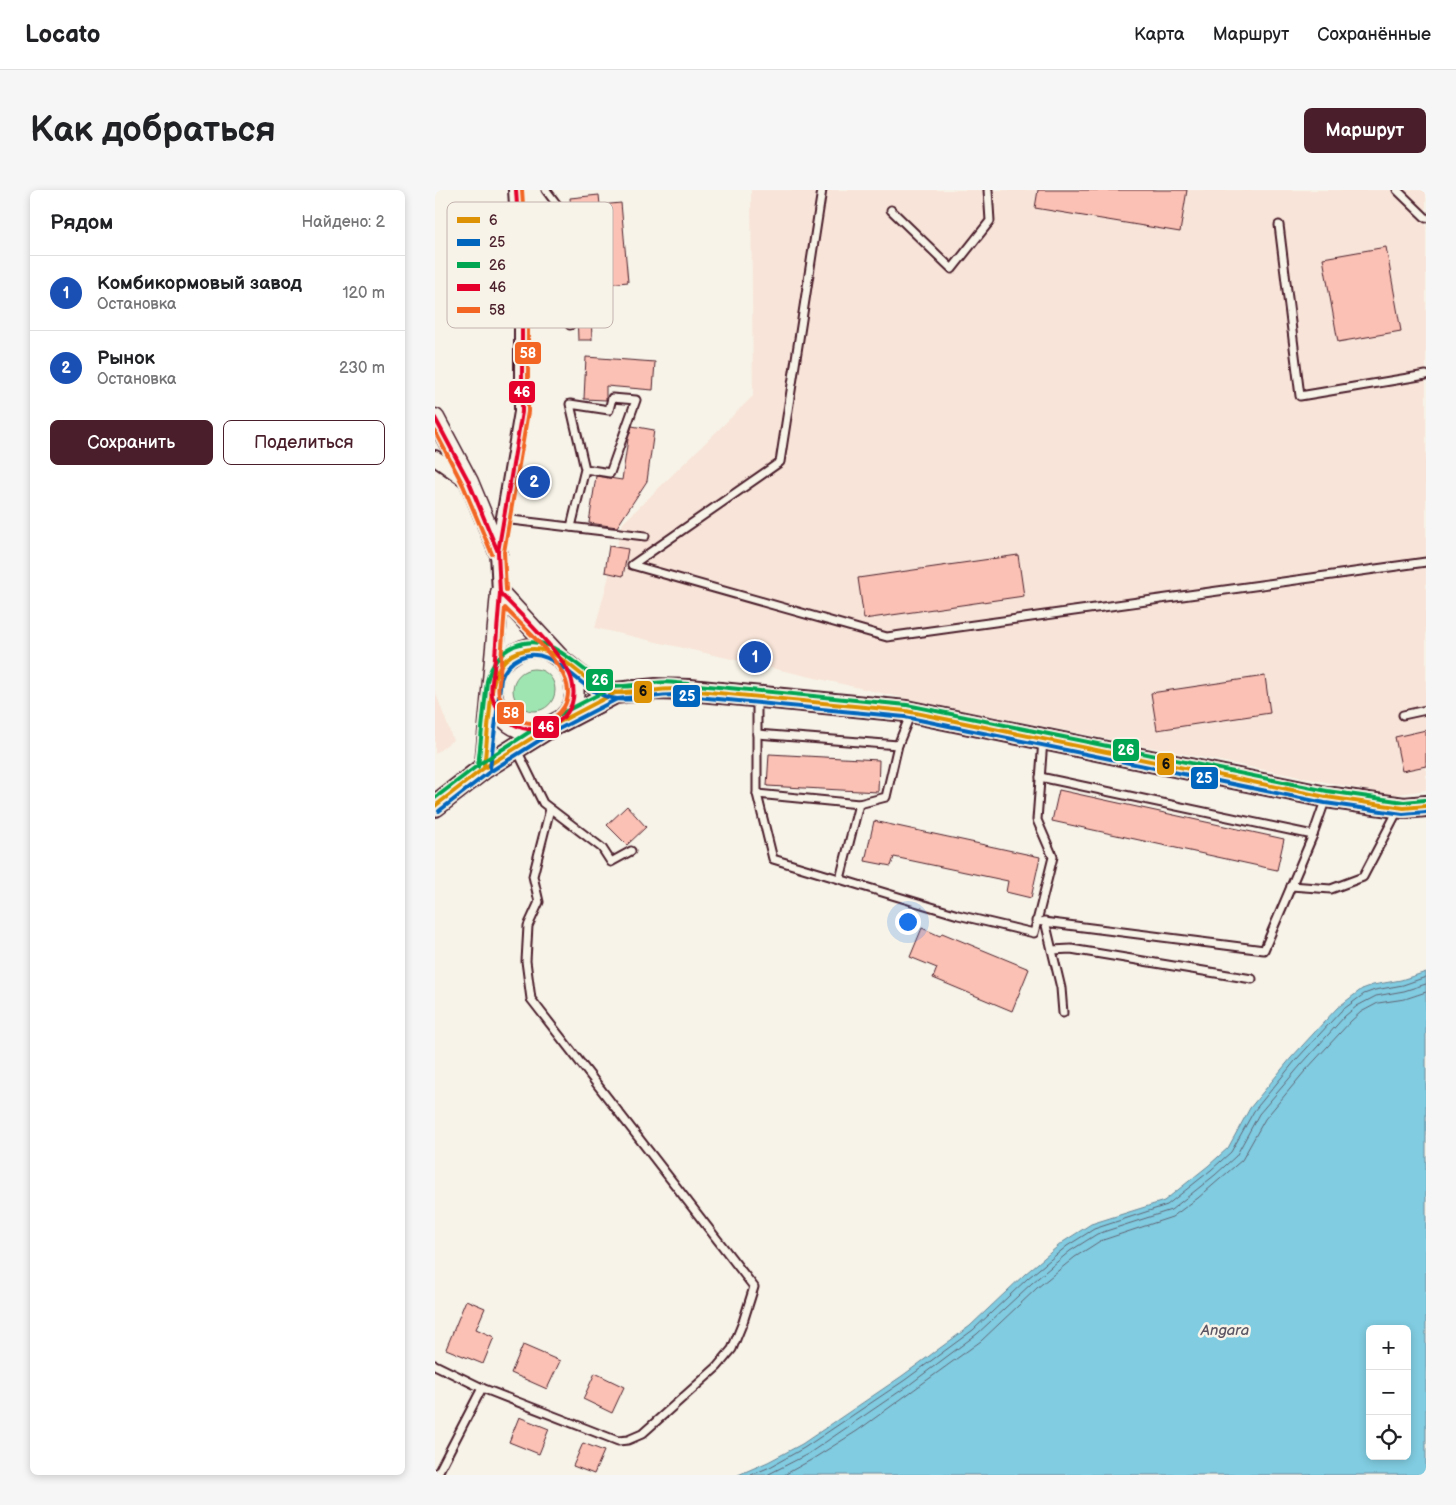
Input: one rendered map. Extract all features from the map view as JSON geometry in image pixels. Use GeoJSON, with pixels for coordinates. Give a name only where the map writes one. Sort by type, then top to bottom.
{"type":"FeatureCollection","features":[{"type":"Feature","properties":{"kind":"main road"},"geometry":{"type":"LineString","coordinates":[[435,806],[484,768],[548,728],[615,693],[656,689],[757,696],[911,712],[1326,797],[1400,808],[1426,806]]}},
{"type":"Feature","properties":{"kind":"street"},"geometry":{"type":"LineString","coordinates":[[500,593],[570,669],[575,695],[571,708],[563,718],[548,728],[527,731],[515,726],[504,719],[496,708],[492,695],[500,593],[498,552],[522,412],[522,328]]}},
{"type":"Feature","properties":{"kind":"street"},"geometry":{"type":"LineString","coordinates":[[435,418],[469,482],[498,552]]}},
{"type":"Feature","properties":{"kind":"street"},"geometry":{"type":"LineString","coordinates":[[435,458],[469,482]]}},
{"type":"Feature","properties":{"kind":"street"},"geometry":{"type":"LineString","coordinates":[[484,768],[493,682],[500,665],[514,652],[526,648],[539,648],[551,652],[591,683],[615,693]]}},
{"type":"Feature","properties":{"kind":"lane"},"geometry":{"type":"LineString","coordinates":[[545,190],[555,202]]}},
{"type":"Feature","properties":{"kind":"lane"},"geometry":{"type":"LineString","coordinates":[[822,190],[780,462],[632,565],[887,637],[1426,562]]}},
{"type":"Feature","properties":{"kind":"lane"},"geometry":{"type":"LineString","coordinates":[[891,210],[952,269],[990,221],[989,190]]}},
{"type":"Feature","properties":{"kind":"lane"},"geometry":{"type":"LineString","coordinates":[[1397,190],[1426,218]]}},
{"type":"Feature","properties":{"kind":"lane"},"geometry":{"type":"LineString","coordinates":[[1279,225],[1300,396],[1426,375]]}},
{"type":"Feature","properties":{"kind":"lane"},"geometry":{"type":"LineString","coordinates":[[571,527],[585,469],[570,404],[609,410],[612,398],[636,400],[610,473],[585,469]]}},
{"type":"Feature","properties":{"kind":"lane"},"geometry":{"type":"LineString","coordinates":[[503,519],[645,536]]}},
{"type":"Feature","properties":{"kind":"lane"},"geometry":{"type":"LineString","coordinates":[[757,696],[757,794],[773,859],[958,915],[1034,932],[1053,857],[1037,820],[1043,740]]}},
{"type":"Feature","properties":{"kind":"lane"},"geometry":{"type":"LineString","coordinates":[[1403,715],[1426,710]]}},
{"type":"Feature","properties":{"kind":"lane"},"geometry":{"type":"LineString","coordinates":[[757,794],[859,804],[886,797],[898,745],[911,712]]}},
{"type":"Feature","properties":{"kind":"lane"},"geometry":{"type":"LineString","coordinates":[[757,734],[898,745]]}},
{"type":"Feature","properties":{"kind":"lane"},"geometry":{"type":"LineString","coordinates":[[516,748],[543,803],[602,848],[611,862],[631,851]]}},
{"type":"Feature","properties":{"kind":"lane"},"geometry":{"type":"LineString","coordinates":[[1040,777],[1313,836]]}},
{"type":"Feature","properties":{"kind":"lane"},"geometry":{"type":"LineString","coordinates":[[1036,921],[1264,950],[1313,836],[1326,797]]}},
{"type":"Feature","properties":{"kind":"lane"},"geometry":{"type":"LineString","coordinates":[[840,879],[859,804]]}},
{"type":"Feature","properties":{"kind":"lane"},"geometry":{"type":"LineString","coordinates":[[1291,886],[1331,889],[1363,877],[1400,808]]}},
{"type":"Feature","properties":{"kind":"lane"},"geometry":{"type":"LineString","coordinates":[[435,1365],[482,1388],[618,1441],[629,1440],[642,1434],[717,1367],[732,1349],[754,1287],[531,999],[526,961],[528,926],[539,902],[533,876],[550,809]]}},
{"type":"Feature","properties":{"kind":"lane"},"geometry":{"type":"LineString","coordinates":[[1045,922],[1061,988],[1063,1012]]}},
{"type":"Feature","properties":{"kind":"lane"},"geometry":{"type":"LineString","coordinates":[[1052,950],[1071,948],[1252,979]]}},
{"type":"Feature","properties":{"kind":"lane"},"geometry":{"type":"LineString","coordinates":[[437,1475],[482,1388]]}},
{"type":"Feature","properties":{"kind":"shaded area"},"geometry":{"type":"Polygon","coordinates":[[[751,190],[1426,190],[1426,790],[1392,795],[921,702],[595,628],[623,523],[753,396],[751,190]]]}},
{"type":"Feature","properties":{"kind":"shaded area"},"geometry":{"type":"Polygon","coordinates":[[[435,691],[453,740],[435,754],[435,691]]]}},
{"type":"Feature","properties":{"kind":"green space"},"geometry":{"type":"Polygon","coordinates":[[[538,669],[546,672],[552,678],[555,690],[552,702],[546,708],[530,711],[522,708],[516,702],[513,686],[516,678],[522,672],[538,669]]]}},
{"type":"Feature","properties":{"kind":"water","name":"Angara"},"geometry":{"type":"Polygon","coordinates":[[[1426,972],[1426,1475],[738,1475],[802,1444],[902,1376],[970,1326],[1025,1274],[1063,1242],[1091,1224],[1164,1201],[1228,1148],[1250,1108],[1291,1058],[1337,1008],[1362,989],[1401,980],[1426,972]]]}},
{"type":"Feature","properties":{"kind":"building"},"geometry":{"type":"Polygon","coordinates":[[[1038,190],[1187,190],[1180,232],[1035,208],[1038,190]]]}},
{"type":"Feature","properties":{"kind":"building"},"geometry":{"type":"Polygon","coordinates":[[[599,195],[600,202],[570,202],[570,198],[599,195]]]}},
{"type":"Feature","properties":{"kind":"building"},"geometry":{"type":"Polygon","coordinates":[[[621,203],[628,282],[613,284],[613,204],[621,203]]]}},
{"type":"Feature","properties":{"kind":"building"},"geometry":{"type":"Polygon","coordinates":[[[1386,247],[1401,331],[1338,342],[1323,258],[1386,247]]]}},
{"type":"Feature","properties":{"kind":"building"},"geometry":{"type":"Polygon","coordinates":[[[578,328],[592,328],[592,340],[578,340],[578,328]]]}},
{"type":"Feature","properties":{"kind":"building"},"geometry":{"type":"Polygon","coordinates":[[[586,357],[655,362],[653,390],[606,386],[606,400],[584,399],[586,357]]]}},
{"type":"Feature","properties":{"kind":"building"},"geometry":{"type":"Polygon","coordinates":[[[632,426],[654,430],[647,481],[617,527],[589,523],[596,476],[622,480],[628,439],[632,426]]]}},
{"type":"Feature","properties":{"kind":"building"},"geometry":{"type":"Polygon","coordinates":[[[609,546],[628,549],[623,576],[605,572],[609,546]]]}},
{"type":"Feature","properties":{"kind":"building"},"geometry":{"type":"Polygon","coordinates":[[[1018,555],[1024,596],[864,619],[858,578],[1018,555]]]}},
{"type":"Feature","properties":{"kind":"building"},"geometry":{"type":"Polygon","coordinates":[[[1265,676],[1270,713],[1157,730],[1151,693],[1265,676]]]}},
{"type":"Feature","properties":{"kind":"building"},"geometry":{"type":"Polygon","coordinates":[[[1426,730],[1426,766],[1402,771],[1395,737],[1426,730]]]}},
{"type":"Feature","properties":{"kind":"building"},"geometry":{"type":"Polygon","coordinates":[[[769,754],[879,760],[878,792],[767,786],[769,754]]]}},
{"type":"Feature","properties":{"kind":"building"},"geometry":{"type":"Polygon","coordinates":[[[1059,790],[1284,839],[1277,870],[1052,821],[1059,790]]]}},
{"type":"Feature","properties":{"kind":"building"},"geometry":{"type":"Polygon","coordinates":[[[627,806],[646,827],[627,845],[607,825],[627,806]]]}},
{"type":"Feature","properties":{"kind":"building"},"geometry":{"type":"Polygon","coordinates":[[[874,821],[1040,857],[1031,898],[1006,892],[1008,881],[894,857],[891,866],[865,861],[874,821]]]}},
{"type":"Feature","properties":{"kind":"building"},"geometry":{"type":"Polygon","coordinates":[[[922,928],[940,936],[942,933],[1029,969],[1012,1011],[933,978],[937,968],[910,957],[922,928]]]}},
{"type":"Feature","properties":{"kind":"building"},"geometry":{"type":"Polygon","coordinates":[[[466,1300],[485,1308],[476,1329],[494,1337],[483,1364],[446,1349],[466,1300]]]}},
{"type":"Feature","properties":{"kind":"building"},"geometry":{"type":"Polygon","coordinates":[[[523,1345],[560,1361],[547,1389],[511,1373],[523,1345]]]}},
{"type":"Feature","properties":{"kind":"building"},"geometry":{"type":"Polygon","coordinates":[[[595,1373],[624,1387],[612,1413],[583,1399],[595,1373]]]}},
{"type":"Feature","properties":{"kind":"building"},"geometry":{"type":"Polygon","coordinates":[[[519,1417],[549,1429],[539,1454],[509,1442],[519,1417]]]}},
{"type":"Feature","properties":{"kind":"building"},"geometry":{"type":"Polygon","coordinates":[[[583,1443],[604,1451],[594,1474],[573,1466],[583,1443]]]}},
{"type":"Feature","properties":{"kind":"transit line","name":"46"},"geometry":{"type":"LineString","coordinates":[[516,190],[517,202]]}},
{"type":"Feature","properties":{"kind":"transit line","name":"58"},"geometry":{"type":"LineString","coordinates":[[522,190],[523,202]]}},
{"type":"Feature","properties":{"kind":"transit line","name":"46"},"geometry":{"type":"LineString","coordinates":[[500,593],[498,552],[522,412],[522,328]]}},
{"type":"Feature","properties":{"kind":"transit line","name":"58"},"geometry":{"type":"LineString","coordinates":[[506,590],[504,552],[528,412],[528,328]]}},
{"type":"Feature","properties":{"kind":"transit line","name":"46"},"geometry":{"type":"LineString","coordinates":[[435,418],[469,482],[498,552]]}},
{"type":"Feature","properties":{"kind":"transit line","name":"58"},"geometry":{"type":"LineString","coordinates":[[435,431],[463,485],[492,554]]}},
{"type":"Feature","properties":{"kind":"transit line","name":"46"},"geometry":{"type":"LineString","coordinates":[[500,593],[552,648],[568,671],[572,681],[573,699],[567,713],[557,723],[543,728],[528,729],[513,724],[501,713],[492,696],[491,686],[500,593]]}},
{"type":"Feature","properties":{"kind":"transit line","name":"58"},"geometry":{"type":"LineString","coordinates":[[505,608],[547,652],[562,671],[566,681],[568,695],[564,707],[555,716],[544,722],[531,723],[519,720],[507,710],[499,695],[498,687],[505,608]]}},
{"type":"Feature","properties":{"kind":"transit line","name":"26"},"geometry":{"type":"LineString","coordinates":[[478,767],[487,681],[491,670],[496,660],[504,652],[514,646],[529,642],[554,648],[599,680],[617,686],[672,682],[907,705],[1327,791],[1404,802],[1425,800]]}},
{"type":"Feature","properties":{"kind":"transit line","name":"6"},"geometry":{"type":"LineString","coordinates":[[484,768],[491,697],[499,667],[514,654],[535,649],[559,657],[595,684],[612,692],[627,693],[677,689],[906,711],[1326,797],[1404,808],[1426,806]]}},
{"type":"Feature","properties":{"kind":"transit line","name":"25"},"geometry":{"type":"LineString","coordinates":[[490,769],[501,679],[508,666],[513,662],[519,658],[532,655],[555,662],[585,685],[601,695],[611,698],[635,699],[676,695],[905,717],[1325,803],[1403,814],[1426,812]]}},
{"type":"Feature","properties":{"kind":"transit line","name":"26"},"geometry":{"type":"LineString","coordinates":[[435,798],[481,763],[545,722],[613,687],[646,684]]}},
{"type":"Feature","properties":{"kind":"transit line","name":"6"},"geometry":{"type":"LineString","coordinates":[[435,806],[484,768],[548,728],[615,693],[647,690]]}},
{"type":"Feature","properties":{"kind":"transit line","name":"25"},"geometry":{"type":"LineString","coordinates":[[439,811],[488,773],[551,733],[617,699],[648,696]]}},
{"type":"Feature","properties":{"kind":"place","name":"Рынок"},"geometry":{"type":"Point","coordinates":[534,482]}},
{"type":"Feature","properties":{"kind":"place","name":"Комбикормовый завод"},"geometry":{"type":"Point","coordinates":[755,657]}}]}
